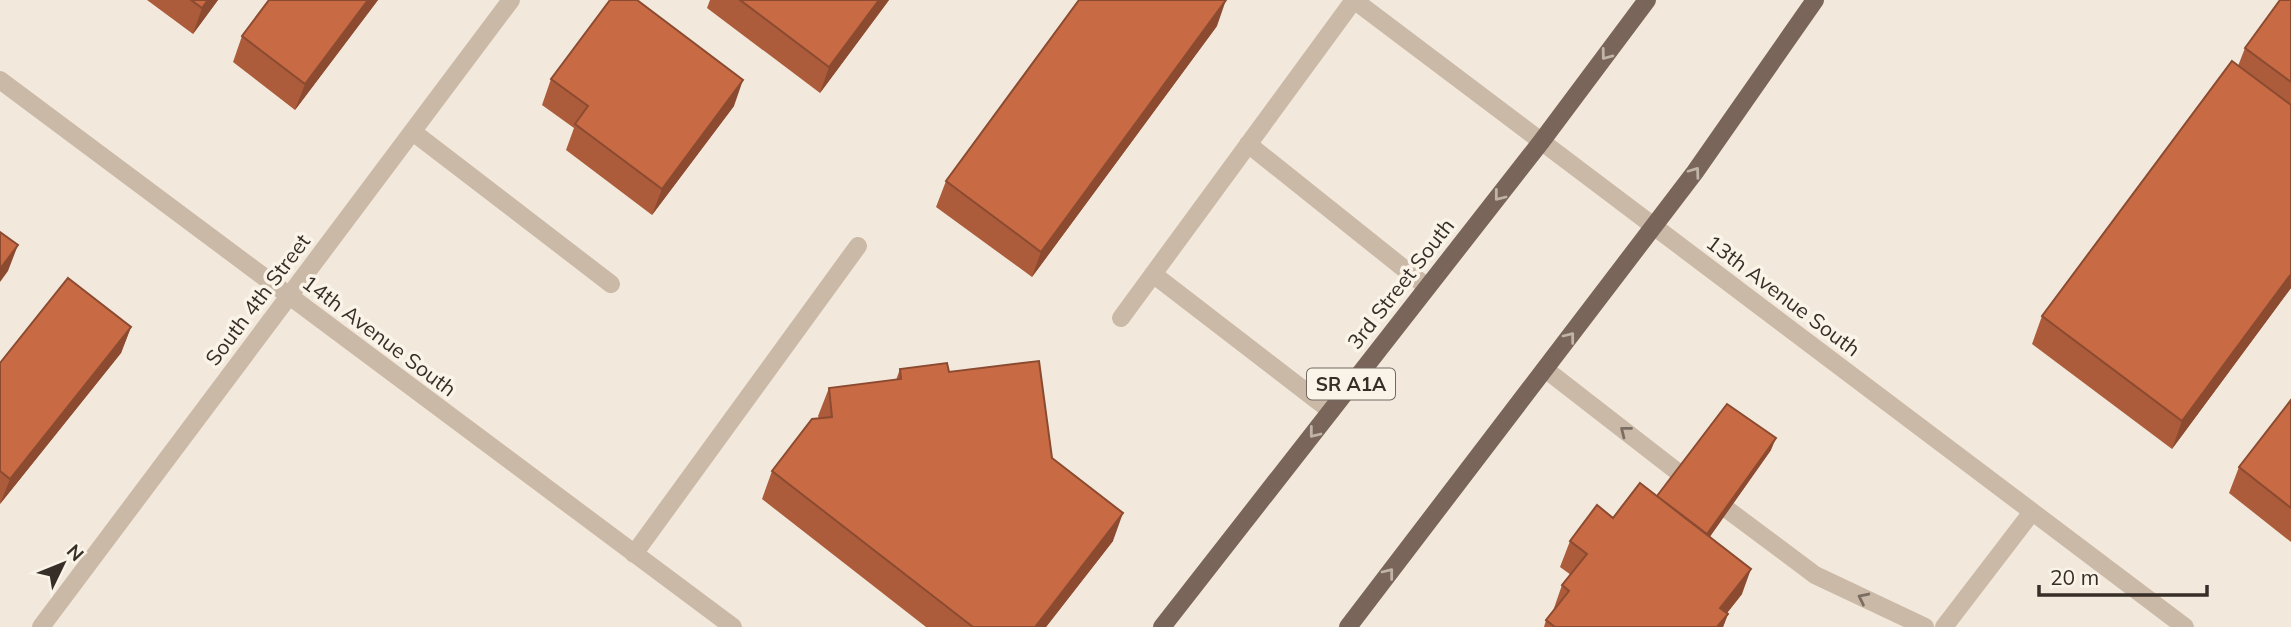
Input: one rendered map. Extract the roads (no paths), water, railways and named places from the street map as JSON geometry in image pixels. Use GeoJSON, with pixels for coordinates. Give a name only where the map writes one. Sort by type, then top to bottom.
{"type":"FeatureCollection","features":[{"type":"Feature","properties":{"kind":"main road","name":"3rd Street South"},"geometry":{"type":"LineString","coordinates":[[1162,627],[1541,142],[1647,0]]}},
{"type":"Feature","properties":{"kind":"main road"},"geometry":{"type":"LineString","coordinates":[[1348,627],[1654,227],[1815,0]]}},
{"type":"Feature","properties":{"kind":"street","name":"South 4th Street"},"geometry":{"type":"LineString","coordinates":[[41,627],[511,0]]}},
{"type":"Feature","properties":{"kind":"street"},"geometry":{"type":"LineString","coordinates":[[1121,318],[1354,0]]}},
{"type":"Feature","properties":{"kind":"street","name":"13th Avenue South"},"geometry":{"type":"LineString","coordinates":[[1354,0],[2185,627]]}},
{"type":"Feature","properties":{"kind":"street","name":"14th Avenue South"},"geometry":{"type":"LineString","coordinates":[[0,80],[733,627]]}},
{"type":"Feature","properties":{"kind":"street"},"geometry":{"type":"LineString","coordinates":[[413,132],[611,284]]}},
{"type":"Feature","properties":{"kind":"street"},"geometry":{"type":"LineString","coordinates":[[1248,144],[1427,287]]}},
{"type":"Feature","properties":{"kind":"street"},"geometry":{"type":"LineString","coordinates":[[634,554],[859,246]]}},
{"type":"Feature","properties":{"kind":"street"},"geometry":{"type":"LineString","coordinates":[[1153,274],[1331,411]]}},
{"type":"Feature","properties":{"kind":"street"},"geometry":{"type":"LineString","coordinates":[[1545,369],[1679,472]]}},
{"type":"Feature","properties":{"kind":"street"},"geometry":{"type":"LineString","coordinates":[[1728,510],[1815,575],[1925,627]]}},
{"type":"Feature","properties":{"kind":"street"},"geometry":{"type":"LineString","coordinates":[[1944,627],[2032,512]]}}]}
